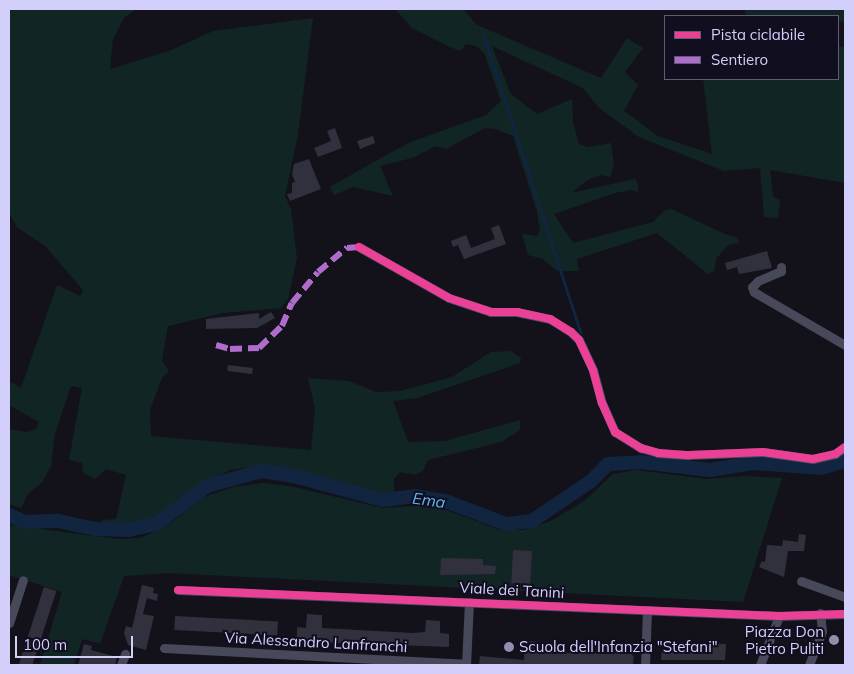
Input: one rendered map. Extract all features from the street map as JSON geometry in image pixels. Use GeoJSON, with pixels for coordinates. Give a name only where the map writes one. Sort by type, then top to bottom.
{"type":"FeatureCollection","features":[{"type":"Feature","properties":{"kind":"street"},"geometry":{"type":"LineString","coordinates":[[359,247],[449,298],[491,312],[517,312],[550,319],[571,332],[579,340],[593,370],[602,403],[615,432],[641,448],[658,453],[689,455],[763,452],[813,459],[835,454],[845,446]]}},
{"type":"Feature","properties":{"kind":"street"},"geometry":{"type":"LineString","coordinates":[[781,267],[781,271],[758,281],[752,288],[754,292],[845,345]]}},
{"type":"Feature","properties":{"kind":"street"},"geometry":{"type":"LineString","coordinates":[[9,623],[11,609],[22,580]]}},
{"type":"Feature","properties":{"kind":"street"},"geometry":{"type":"LineString","coordinates":[[801,581],[845,597]]}},
{"type":"Feature","properties":{"kind":"street","name":"Viale dei Tanini"},"geometry":{"type":"LineString","coordinates":[[178,590],[779,616],[820,613],[845,614]]}},
{"type":"Feature","properties":{"kind":"street"},"geometry":{"type":"LineString","coordinates":[[466,665],[469,602]]}},
{"type":"Feature","properties":{"kind":"street"},"geometry":{"type":"LineString","coordinates":[[645,665],[647,610]]}},
{"type":"Feature","properties":{"kind":"street"},"geometry":{"type":"LineString","coordinates":[[809,665],[822,631],[820,613]]}},
{"type":"Feature","properties":{"kind":"street"},"geometry":{"type":"LineString","coordinates":[[760,665],[779,616]]}},
{"type":"Feature","properties":{"kind":"street","name":"Via Alessandro Lanfranchi"},"geometry":{"type":"LineString","coordinates":[[164,648],[466,665]]}},
{"type":"Feature","properties":{"kind":"street"},"geometry":{"type":"LineString","coordinates":[[121,665],[125,654]]}},
{"type":"Feature","properties":{"kind":"green space"},"geometry":{"type":"Polygon","coordinates":[[[9,9],[137,9],[124,18],[113,39],[110,69],[169,51],[213,31],[313,18],[298,134],[285,196],[291,209],[297,258],[288,299],[281,308],[223,313],[168,326],[162,361],[169,371],[162,378],[150,410],[151,436],[311,450],[315,408],[308,378],[349,381],[376,392],[400,391],[452,377],[491,352],[511,351],[521,358],[520,363],[417,398],[393,401],[408,442],[445,441],[520,420],[520,430],[501,442],[428,460],[423,471],[415,475],[400,472],[394,479],[394,492],[380,494],[258,466],[230,470],[194,489],[153,520],[117,526],[100,525],[102,520],[116,519],[126,475],[106,469],[95,479],[83,473],[82,463],[69,460],[82,388],[71,386],[55,433],[51,466],[43,481],[28,494],[21,508],[9,504],[9,429],[27,432],[36,429],[39,422],[9,405],[9,381],[21,388],[57,285],[80,296],[83,290],[45,246],[17,227],[9,213],[9,9]]]}},
{"type":"Feature","properties":{"kind":"green space"},"geometry":{"type":"Polygon","coordinates":[[[395,9],[463,9],[477,25],[601,78],[627,38],[643,48],[625,72],[638,85],[624,111],[658,136],[712,154],[703,80],[839,80],[839,46],[845,47],[845,183],[770,170],[773,197],[780,200],[778,218],[764,217],[760,168],[724,171],[639,137],[599,108],[583,88],[492,46],[511,94],[537,114],[572,99],[573,122],[579,144],[588,147],[611,143],[614,165],[610,177],[600,175],[588,180],[571,193],[635,179],[638,185],[638,192],[631,190],[615,193],[554,214],[573,243],[653,222],[665,210],[671,209],[727,235],[737,237],[739,243],[728,245],[716,259],[714,271],[708,274],[657,233],[577,259],[579,271],[557,271],[543,259],[528,255],[522,234],[537,236],[540,230],[537,212],[513,136],[495,129],[485,128],[446,149],[436,146],[412,158],[380,166],[393,196],[353,187],[334,195],[330,187],[388,154],[411,142],[486,115],[501,101],[484,53],[476,46],[466,44],[460,51],[412,28],[395,9]]]}},
{"type":"Feature","properties":{"kind":"green space"},"geometry":{"type":"Polygon","coordinates":[[[744,9],[845,9],[845,22],[839,21],[839,15],[746,15],[744,9]]]}},
{"type":"Feature","properties":{"kind":"green space"},"geometry":{"type":"Polygon","coordinates":[[[636,470],[706,479],[745,476],[782,478],[743,602],[169,573],[124,576],[100,644],[82,639],[74,665],[40,665],[62,592],[9,575],[9,525],[118,539],[141,538],[170,524],[204,497],[234,487],[262,483],[289,486],[383,508],[433,505],[500,530],[523,530],[551,521],[584,501],[613,474],[636,470]]]}},
{"type":"Feature","properties":{"kind":"building"},"geometry":{"type":"Polygon","coordinates":[[[335,128],[342,148],[318,157],[314,148],[331,141],[327,131],[335,128]]]}},
{"type":"Feature","properties":{"kind":"building"},"geometry":{"type":"Polygon","coordinates":[[[373,136],[375,143],[360,149],[357,141],[373,136]]]}},
{"type":"Feature","properties":{"kind":"building"},"geometry":{"type":"Polygon","coordinates":[[[309,159],[321,189],[290,201],[287,194],[292,193],[292,183],[295,182],[292,174],[294,164],[309,159]]]}},
{"type":"Feature","properties":{"kind":"building"},"geometry":{"type":"Polygon","coordinates":[[[499,225],[506,244],[464,259],[458,245],[453,247],[451,241],[466,235],[471,248],[495,239],[491,228],[499,225]]]}},
{"type":"Feature","properties":{"kind":"building"},"geometry":{"type":"Polygon","coordinates":[[[767,251],[772,268],[739,274],[737,267],[727,270],[725,263],[767,251]]]}},
{"type":"Feature","properties":{"kind":"building"},"geometry":{"type":"Polygon","coordinates":[[[271,312],[275,318],[257,328],[206,329],[206,319],[259,313],[259,319],[271,312]]]}},
{"type":"Feature","properties":{"kind":"building"},"geometry":{"type":"Polygon","coordinates":[[[228,365],[253,368],[252,374],[227,371],[228,365]]]}},
{"type":"Feature","properties":{"kind":"building"},"geometry":{"type":"Polygon","coordinates":[[[799,534],[806,535],[804,551],[788,551],[784,577],[759,567],[762,561],[765,562],[767,545],[782,546],[783,540],[798,542],[799,534]]]}},
{"type":"Feature","properties":{"kind":"building"},"geometry":{"type":"Polygon","coordinates":[[[513,550],[532,551],[530,584],[511,583],[513,550]]]}},
{"type":"Feature","properties":{"kind":"building"},"geometry":{"type":"Polygon","coordinates":[[[441,558],[483,559],[483,565],[496,566],[495,574],[440,575],[441,558]]]}},
{"type":"Feature","properties":{"kind":"building"},"geometry":{"type":"Polygon","coordinates":[[[142,585],[154,588],[153,593],[158,594],[157,601],[147,598],[143,614],[154,616],[146,650],[128,645],[124,633],[126,626],[132,628],[142,585]]]}},
{"type":"Feature","properties":{"kind":"building"},"geometry":{"type":"Polygon","coordinates":[[[44,587],[56,591],[32,665],[19,665],[44,587]]]}},
{"type":"Feature","properties":{"kind":"building"},"geometry":{"type":"Polygon","coordinates":[[[307,614],[322,615],[322,628],[413,633],[425,632],[426,620],[440,621],[440,633],[449,634],[449,647],[297,641],[297,627],[306,628],[307,614]]]}},
{"type":"Feature","properties":{"kind":"building"},"geometry":{"type":"Polygon","coordinates":[[[175,616],[278,621],[277,635],[174,630],[175,616]]]}},
{"type":"Feature","properties":{"kind":"building"},"geometry":{"type":"Polygon","coordinates":[[[525,641],[542,642],[541,653],[634,653],[633,665],[479,665],[480,656],[524,660],[525,641]]]}},
{"type":"Feature","properties":{"kind":"building"},"geometry":{"type":"Polygon","coordinates":[[[694,643],[726,644],[725,660],[661,660],[662,646],[694,648],[694,643]]]}},
{"type":"Feature","properties":{"kind":"building"},"geometry":{"type":"Polygon","coordinates":[[[84,644],[92,646],[91,650],[117,657],[115,665],[78,665],[84,644]]]}},
{"type":"Feature","properties":{"kind":"waterway"},"geometry":{"type":"LineString","coordinates":[[484,36],[581,332]]}},
{"type":"Feature","properties":{"kind":"waterway","name":"Ema"},"geometry":{"type":"LineString","coordinates":[[9,515],[25,522],[58,521],[97,529],[128,530],[157,524],[207,486],[262,471],[294,476],[383,500],[415,496],[448,502],[506,524],[532,521],[591,481],[608,464],[641,462],[710,470],[754,463],[821,468],[845,461]]}},
{"type":"Feature","properties":{"kind":"marked path"},"geometry":{"type":"LineString","coordinates":[[216,345],[230,349],[259,348],[282,326],[292,303],[318,272],[347,248],[359,247]]}},
{"type":"Feature","properties":{"kind":"cycle path"},"geometry":{"type":"LineString","coordinates":[[359,247],[449,298],[491,312],[517,312],[550,319],[571,332],[579,340],[593,370],[602,403],[615,432],[641,448],[658,453],[689,455],[763,452],[813,459],[835,454],[845,447]]}},
{"type":"Feature","properties":{"kind":"cycle path"},"geometry":{"type":"LineString","coordinates":[[178,590],[779,616],[845,614]]}},
{"type":"Feature","properties":{"kind":"place","name":"Piazza Don Pietro Puliti"},"geometry":{"type":"Point","coordinates":[834,640]}},
{"type":"Feature","properties":{"kind":"place","name":"Scuola dell'Infanzia \"Stefani\""},"geometry":{"type":"Point","coordinates":[509,647]}}]}
